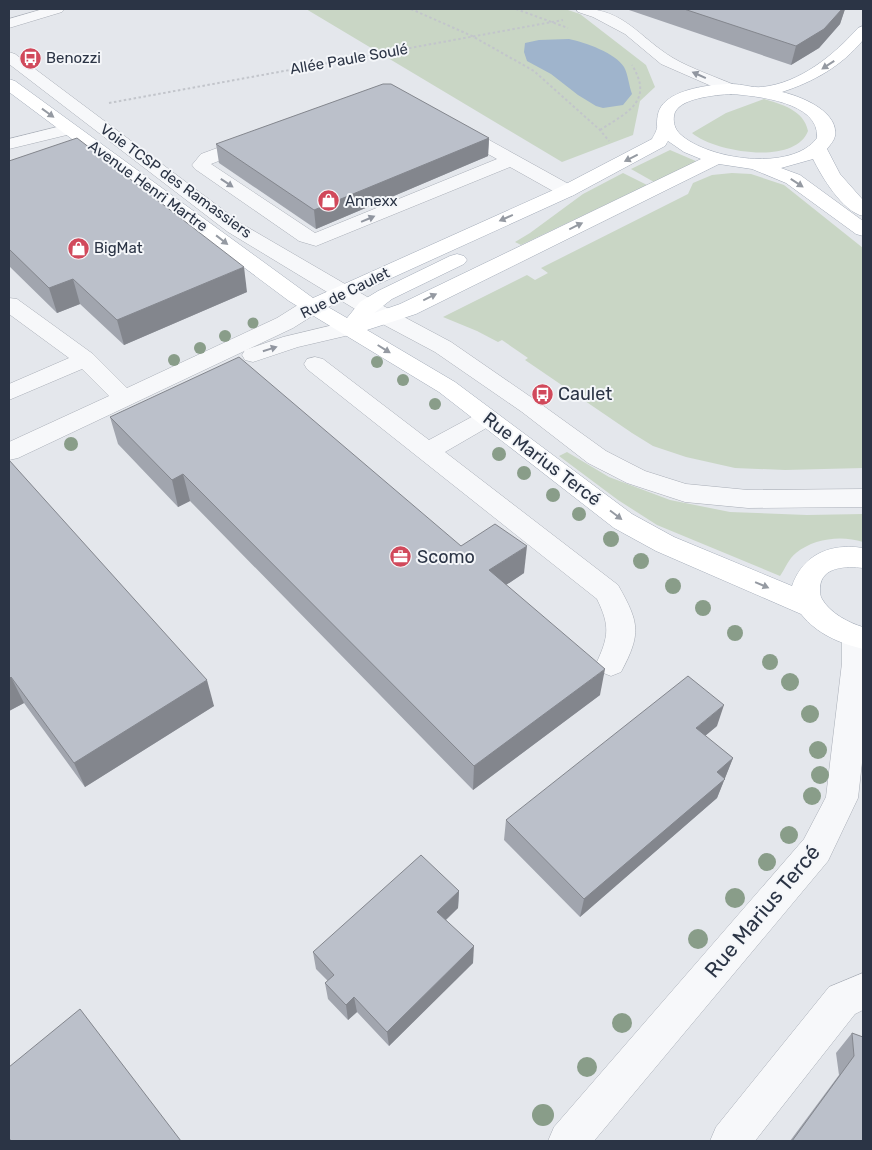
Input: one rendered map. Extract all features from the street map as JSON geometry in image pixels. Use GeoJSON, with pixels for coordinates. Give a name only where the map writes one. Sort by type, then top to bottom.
{"type":"FeatureCollection","features":[{"type":"Feature","properties":{"kind":"main road"},"geometry":{"type":"LineString","coordinates":[[761,92],[795,83],[830,64],[850,48],[863,32]]}},
{"type":"Feature","properties":{"kind":"main road"},"geometry":{"type":"LineString","coordinates":[[833,80],[863,52]]}},
{"type":"Feature","properties":{"kind":"main road","name":"Avenue Henri Martre"},"geometry":{"type":"LineString","coordinates":[[9,84],[216,236],[286,290]]}},
{"type":"Feature","properties":{"kind":"main road"},"geometry":{"type":"LineString","coordinates":[[752,164],[791,161],[806,156],[818,149],[826,138],[826,126],[818,107],[761,92],[731,89],[706,91],[685,97],[671,105],[664,116],[666,127],[676,139],[687,146],[717,158],[752,164],[793,179],[863,230]]}},
{"type":"Feature","properties":{"kind":"main road","name":"Rue de Caulet"},"geometry":{"type":"LineString","coordinates":[[312,306],[567,191],[645,152],[659,142],[666,127]]}},
{"type":"Feature","properties":{"kind":"main road"},"geometry":{"type":"LineString","coordinates":[[818,149],[828,173],[853,202],[863,210]]}},
{"type":"Feature","properties":{"kind":"main road","name":"Rue de Caulet"},"geometry":{"type":"LineString","coordinates":[[350,328],[377,312],[408,309],[717,158]]}},
{"type":"Feature","properties":{"kind":"main road","name":"Rue de Caulet"},"geometry":{"type":"LineString","coordinates":[[377,312],[385,295],[528,224],[567,191]]}},
{"type":"Feature","properties":{"kind":"main road","name":"Rue Marius Tercé"},"geometry":{"type":"LineString","coordinates":[[286,290],[447,387],[623,521],[665,544],[811,606]]}},
{"type":"Feature","properties":{"kind":"main road"},"geometry":{"type":"LineString","coordinates":[[860,638],[822,619],[811,606],[806,592],[808,579],[815,568],[826,561],[841,557],[863,558]]}},
{"type":"Feature","properties":{"kind":"street"},"geometry":{"type":"LineString","coordinates":[[9,16],[32,9]]}},
{"type":"Feature","properties":{"kind":"street"},"geometry":{"type":"LineString","coordinates":[[9,24],[57,9]]}},
{"type":"Feature","properties":{"kind":"street"},"geometry":{"type":"LineString","coordinates":[[583,9],[598,14],[630,31],[667,61],[731,89]]}},
{"type":"Feature","properties":{"kind":"street","name":"Voie TCSP des Ramassiers"},"geometry":{"type":"LineString","coordinates":[[9,57],[235,228],[377,312],[443,347],[530,407],[597,457],[636,477],[685,493],[748,499],[863,498]]}},
{"type":"Feature","properties":{"kind":"street"},"geometry":{"type":"LineString","coordinates":[[667,61],[685,97]]}},
{"type":"Feature","properties":{"kind":"street"},"geometry":{"type":"LineString","coordinates":[[438,119],[567,191]]}},
{"type":"Feature","properties":{"kind":"street"},"geometry":{"type":"LineString","coordinates":[[9,144],[69,129]]}},
{"type":"Feature","properties":{"kind":"street"},"geometry":{"type":"LineString","coordinates":[[268,136],[207,158],[203,160],[201,165],[306,237],[316,240],[511,160]]}},
{"type":"Feature","properties":{"kind":"street","name":"Rue de Caulet"},"geometry":{"type":"LineString","coordinates":[[9,452],[285,324],[312,306]]}},
{"type":"Feature","properties":{"kind":"street"},"geometry":{"type":"LineString","coordinates":[[10,307],[85,358],[124,398]]}},
{"type":"Feature","properties":{"kind":"street","name":"Rue de Caulet"},"geometry":{"type":"LineString","coordinates":[[124,398],[291,342],[350,328]]}},
{"type":"Feature","properties":{"kind":"street"},"geometry":{"type":"LineString","coordinates":[[9,393],[85,358]]}},
{"type":"Feature","properties":{"kind":"street"},"geometry":{"type":"LineString","coordinates":[[315,364],[428,450],[608,592],[622,622],[622,642],[611,664]]}},
{"type":"Feature","properties":{"kind":"street"},"geometry":{"type":"LineString","coordinates":[[428,450],[487,418]]}},
{"type":"Feature","properties":{"kind":"street","name":"Rue Marius Tercé"},"geometry":{"type":"LineString","coordinates":[[575,1139],[816,850],[842,798],[860,638]]}},
{"type":"Feature","properties":{"kind":"street"},"geometry":{"type":"LineString","coordinates":[[730,1141],[842,1000],[863,992]]}},
{"type":"Feature","properties":{"kind":"path"},"geometry":{"type":"LineString","coordinates":[[411,9],[472,36],[534,71],[600,130],[612,144]]}},
{"type":"Feature","properties":{"kind":"path"},"geometry":{"type":"LineString","coordinates":[[516,9],[573,30]]}},
{"type":"Feature","properties":{"kind":"path","name":"Allée Paule Soulé"},"geometry":{"type":"LineString","coordinates":[[101,104],[598,14]]}},
{"type":"Feature","properties":{"kind":"path"},"geometry":{"type":"LineString","coordinates":[[600,130],[632,108],[641,91],[641,82],[628,59]]}},
{"type":"Feature","properties":{"kind":"green space"},"geometry":{"type":"Polygon","coordinates":[[[306,9],[565,9],[580,14],[646,65],[655,87],[640,101],[633,135],[562,162],[306,9]]]}},
{"type":"Feature","properties":{"kind":"green space"},"geometry":{"type":"Polygon","coordinates":[[[764,99],[791,109],[802,118],[808,131],[800,142],[787,149],[771,152],[753,152],[718,146],[692,133],[726,113],[764,99]]]}},
{"type":"Feature","properties":{"kind":"green space"},"geometry":{"type":"Polygon","coordinates":[[[670,150],[698,162],[654,182],[631,169],[670,150]]]}},
{"type":"Feature","properties":{"kind":"green space"},"geometry":{"type":"Polygon","coordinates":[[[623,173],[647,185],[521,245],[515,242],[583,194],[623,173]]]}},
{"type":"Feature","properties":{"kind":"green space"},"geometry":{"type":"Polygon","coordinates":[[[751,174],[784,185],[863,248],[863,468],[785,470],[735,468],[686,457],[653,446],[525,360],[528,358],[502,340],[498,342],[443,317],[527,275],[535,280],[548,273],[541,268],[688,194],[693,183],[712,175],[751,174]]]}},
{"type":"Feature","properties":{"kind":"green space"},"geometry":{"type":"Polygon","coordinates":[[[567,452],[609,477],[670,500],[730,512],[807,515],[863,514],[863,542],[837,538],[811,544],[794,555],[780,576],[657,525],[618,500],[559,456],[567,452]]]}},
{"type":"Feature","properties":{"kind":"water"},"geometry":{"type":"Polygon","coordinates":[[[569,39],[599,49],[620,62],[624,67],[632,94],[623,105],[603,108],[596,106],[551,74],[527,61],[524,52],[525,43],[539,40],[569,39]]]}},
{"type":"Feature","properties":{"kind":"building"},"geometry":{"type":"Polygon","coordinates":[[[684,9],[842,9],[824,29],[796,46],[684,9]]]}},
{"type":"Feature","properties":{"kind":"building"},"geometry":{"type":"Polygon","coordinates":[[[383,84],[391,84],[489,138],[314,210],[216,144],[383,84]]]}},
{"type":"Feature","properties":{"kind":"building"},"geometry":{"type":"Polygon","coordinates":[[[77,138],[244,267],[117,320],[73,279],[49,288],[9,249],[9,161],[77,138]]]}},
{"type":"Feature","properties":{"kind":"building"},"geometry":{"type":"Polygon","coordinates":[[[239,357],[461,546],[495,524],[527,546],[489,570],[605,669],[474,766],[183,474],[172,480],[110,417],[239,357]]]}},
{"type":"Feature","properties":{"kind":"building"},"geometry":{"type":"Polygon","coordinates":[[[9,460],[207,680],[74,763],[11,677],[9,679],[9,460]]]}},
{"type":"Feature","properties":{"kind":"building"},"geometry":{"type":"Polygon","coordinates":[[[688,676],[724,705],[696,728],[733,758],[717,772],[725,779],[584,899],[506,820],[688,676]]]}},
{"type":"Feature","properties":{"kind":"building"},"geometry":{"type":"Polygon","coordinates":[[[421,855],[459,891],[437,912],[474,946],[387,1032],[354,997],[346,1005],[325,983],[334,975],[313,952],[421,855]]]}},
{"type":"Feature","properties":{"kind":"building"},"geometry":{"type":"Polygon","coordinates":[[[80,1009],[181,1141],[11,1141],[9,1138],[9,1067],[80,1009]]]}},
{"type":"Feature","properties":{"kind":"building"},"geometry":{"type":"Polygon","coordinates":[[[852,1033],[863,1037],[863,1141],[792,1141],[854,1056],[852,1033]]]}},
{"type":"Feature","properties":{"kind":"place","name":"Benozzi"},"geometry":{"type":"Point","coordinates":[30,58]}},
{"type":"Feature","properties":{"kind":"place","name":"Annexx"},"geometry":{"type":"Point","coordinates":[329,201]}},
{"type":"Feature","properties":{"kind":"place","name":"BigMat"},"geometry":{"type":"Point","coordinates":[78,248]}},
{"type":"Feature","properties":{"kind":"place","name":"Caulet"},"geometry":{"type":"Point","coordinates":[542,394]}},
{"type":"Feature","properties":{"kind":"place","name":"Scomo"},"geometry":{"type":"Point","coordinates":[401,557]}}]}
